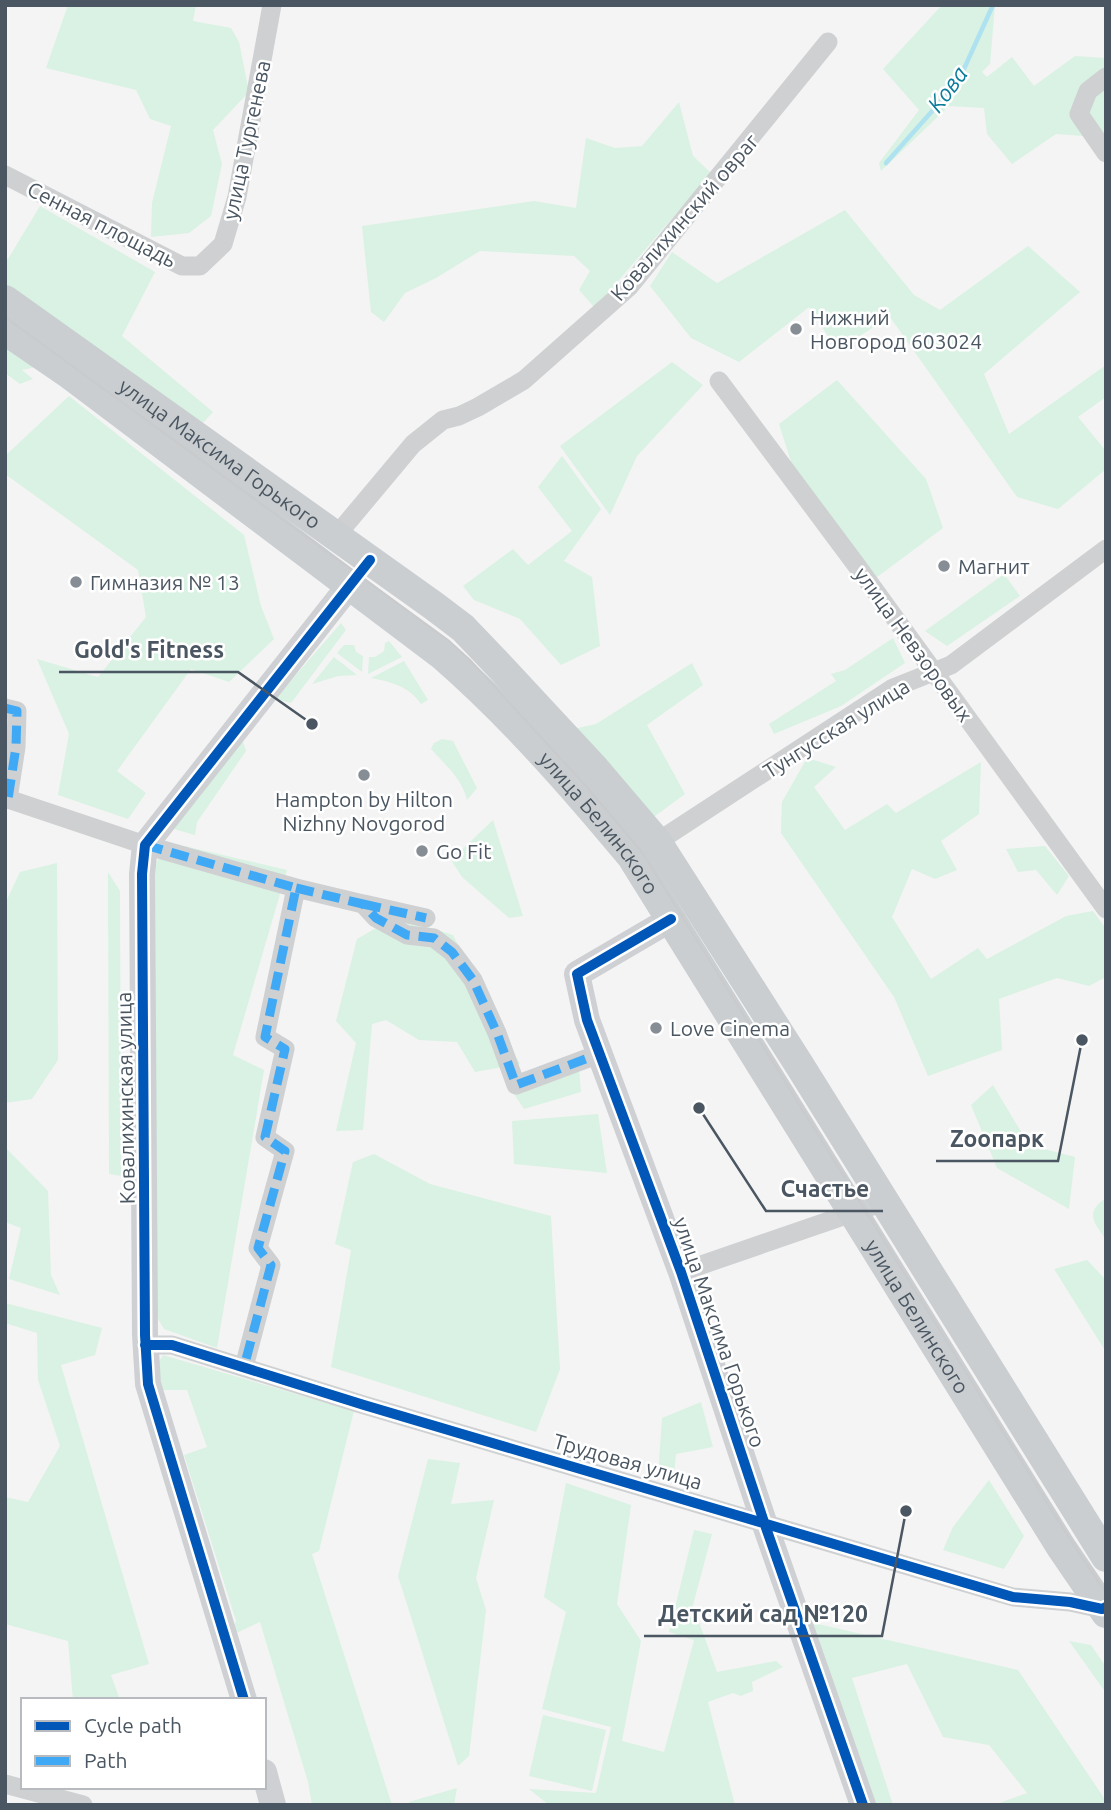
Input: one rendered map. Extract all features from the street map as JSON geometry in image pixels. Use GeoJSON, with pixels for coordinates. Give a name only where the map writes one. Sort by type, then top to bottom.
{"type":"FeatureCollection","features":[{"type":"Feature","properties":{"kind":"main road","name":"улица Максима Горького"},"geometry":{"type":"LineString","coordinates":[[5,300],[434,606]]}},
{"type":"Feature","properties":{"kind":"main road","name":"улица Максима Горького"},"geometry":{"type":"LineString","coordinates":[[5,330],[68,373],[413,634]]}},
{"type":"Feature","properties":{"kind":"main road","name":"улица Белинского"},"geometry":{"type":"LineString","coordinates":[[434,606],[463,628],[594,768],[645,850],[884,1202],[1106,1558]]}},
{"type":"Feature","properties":{"kind":"main road","name":"улица Белинского"},"geometry":{"type":"LineString","coordinates":[[413,634],[482,690],[579,793],[645,850],[671,919],[1039,1512],[1105,1610]]}},
{"type":"Feature","properties":{"kind":"street","name":"улица Тургенева"},"geometry":{"type":"LineString","coordinates":[[200,266],[223,244],[237,197],[272,5]]}},
{"type":"Feature","properties":{"kind":"street","name":"Ковалихинский овраг"},"geometry":{"type":"LineString","coordinates":[[336,536],[413,443],[443,420],[478,407],[524,380],[629,287],[828,42]]}},
{"type":"Feature","properties":{"kind":"street"},"geometry":{"type":"LineString","coordinates":[[1106,77],[1088,91],[1079,114],[1106,153]]}},
{"type":"Feature","properties":{"kind":"street","name":"Сенная площадь"},"geometry":{"type":"LineString","coordinates":[[5,175],[182,266],[200,266]]}},
{"type":"Feature","properties":{"kind":"street","name":"улица Невзоровых"},"geometry":{"type":"LineString","coordinates":[[719,381],[1106,909]]}},
{"type":"Feature","properties":{"kind":"street","name":"Тунгусская улица"},"geometry":{"type":"LineString","coordinates":[[645,850],[893,688],[951,665],[1106,549]]}},
{"type":"Feature","properties":{"kind":"street"},"geometry":{"type":"LineString","coordinates":[[145,845],[370,560]]}},
{"type":"Feature","properties":{"kind":"street"},"geometry":{"type":"LineString","coordinates":[[5,708],[16,711],[16,747],[6,798],[145,845],[296,888],[426,918]]}},
{"type":"Feature","properties":{"kind":"street","name":"Ковалихинская улица"},"geometry":{"type":"LineString","coordinates":[[145,845],[142,874],[145,1345],[148,1384],[243,1698]]}},
{"type":"Feature","properties":{"kind":"street"},"geometry":{"type":"LineString","coordinates":[[244,1367],[271,1265],[258,1248],[285,1151],[265,1137],[285,1049],[265,1037],[296,888]]}},
{"type":"Feature","properties":{"kind":"street"},"geometry":{"type":"LineString","coordinates":[[363,904],[376,918],[407,935],[434,937],[452,952],[472,980],[516,1085],[599,1054]]}},
{"type":"Feature","properties":{"kind":"street","name":"улица Максима Горького"},"geometry":{"type":"LineString","coordinates":[[671,919],[577,974],[587,1020],[681,1272],[863,1805]]}},
{"type":"Feature","properties":{"kind":"street"},"geometry":{"type":"LineString","coordinates":[[681,1272],[884,1202]]}},
{"type":"Feature","properties":{"kind":"street","name":"Трудовая улица"},"geometry":{"type":"LineString","coordinates":[[145,1345],[172,1345],[1013,1597],[1070,1602],[1105,1610]]}},
{"type":"Feature","properties":{"kind":"street"},"geometry":{"type":"LineString","coordinates":[[266,1779],[273,1805]]}},
{"type":"Feature","properties":{"kind":"street"},"geometry":{"type":"LineString","coordinates":[[24,1789],[83,1805]]}},
{"type":"Feature","properties":{"kind":"green space"},"geometry":{"type":"Polygon","coordinates":[[[68,5],[196,5],[193,21],[231,28],[239,42],[249,92],[213,130],[222,164],[211,216],[189,233],[151,237],[152,203],[171,126],[150,119],[136,90],[46,68],[68,5]]]}},
{"type":"Feature","properties":{"kind":"green space"},"geometry":{"type":"Polygon","coordinates":[[[942,5],[995,5],[990,64],[982,72],[987,77],[1012,57],[1034,86],[1075,56],[1106,58],[1106,164],[1084,136],[1056,134],[1012,164],[987,134],[984,108],[949,106],[881,171],[879,163],[919,110],[883,69],[942,5]]]}},
{"type":"Feature","properties":{"kind":"green space"},"geometry":{"type":"Polygon","coordinates":[[[679,102],[693,156],[711,173],[595,308],[579,290],[590,271],[574,256],[480,251],[405,293],[384,322],[371,312],[362,226],[534,201],[576,208],[586,138],[615,148],[642,146],[679,102]]]}},
{"type":"Feature","properties":{"kind":"green space"},"geometry":{"type":"Polygon","coordinates":[[[40,206],[155,272],[122,336],[213,412],[203,423],[5,290],[5,258],[8,259],[40,206]]]}},
{"type":"Feature","properties":{"kind":"green space"},"geometry":{"type":"Polygon","coordinates":[[[845,210],[914,295],[940,310],[1028,246],[1080,292],[984,374],[1009,434],[1106,365],[1106,397],[1078,417],[1106,451],[1106,469],[1058,509],[1017,497],[890,317],[837,350],[809,307],[739,362],[691,338],[650,286],[672,252],[717,283],[845,210]]]}},
{"type":"Feature","properties":{"kind":"green space"},"geometry":{"type":"Polygon","coordinates":[[[5,337],[45,365],[22,370],[33,379],[20,384],[5,373],[5,337]]]}},
{"type":"Feature","properties":{"kind":"green space"},"geometry":{"type":"Polygon","coordinates":[[[672,362],[703,385],[637,456],[610,515],[560,446],[672,362]]]}},
{"type":"Feature","properties":{"kind":"green space"},"geometry":{"type":"Polygon","coordinates":[[[837,380],[926,479],[943,528],[873,580],[792,465],[779,424],[837,380]]]}},
{"type":"Feature","properties":{"kind":"green space"},"geometry":{"type":"Polygon","coordinates":[[[69,396],[244,535],[261,606],[274,639],[229,682],[191,669],[117,771],[146,793],[128,819],[58,795],[69,734],[37,659],[98,677],[146,617],[138,570],[5,474],[5,456],[69,396]]]}},
{"type":"Feature","properties":{"kind":"green space"},"geometry":{"type":"Polygon","coordinates":[[[562,456],[601,509],[564,561],[592,577],[600,646],[561,665],[520,619],[474,600],[463,586],[513,549],[528,565],[572,531],[538,487],[562,456]]]}},
{"type":"Feature","properties":{"kind":"green space"},"geometry":{"type":"Polygon","coordinates":[[[1004,574],[1020,596],[947,646],[925,631],[1004,574]]]}},
{"type":"Feature","properties":{"kind":"green space"},"geometry":{"type":"Polygon","coordinates":[[[341,623],[346,630],[291,703],[275,699],[341,623]]]}},
{"type":"Feature","properties":{"kind":"green space"},"geometry":{"type":"Polygon","coordinates":[[[893,638],[905,663],[841,706],[774,734],[769,724],[836,681],[831,674],[845,670],[893,638]]]}},
{"type":"Feature","properties":{"kind":"green space"},"geometry":{"type":"Polygon","coordinates":[[[389,641],[402,657],[368,674],[369,657],[375,657],[384,651],[385,643],[389,641]]]}},
{"type":"Feature","properties":{"kind":"green space"},"geometry":{"type":"Polygon","coordinates":[[[344,645],[354,645],[356,652],[363,656],[362,672],[337,653],[344,645]]]}},
{"type":"Feature","properties":{"kind":"green space"},"geometry":{"type":"Polygon","coordinates":[[[334,657],[357,675],[338,676],[312,684],[334,657]]]}},
{"type":"Feature","properties":{"kind":"green space"},"geometry":{"type":"Polygon","coordinates":[[[404,661],[428,700],[421,704],[405,689],[371,678],[404,661]]]}},
{"type":"Feature","properties":{"kind":"green space"},"geometry":{"type":"Polygon","coordinates":[[[692,663],[703,685],[647,725],[685,794],[647,822],[569,730],[596,724],[692,663]]]}},
{"type":"Feature","properties":{"kind":"green space"},"geometry":{"type":"Polygon","coordinates":[[[442,739],[453,741],[477,788],[467,800],[457,778],[431,749],[434,743],[442,739]]]}},
{"type":"Feature","properties":{"kind":"green space"},"geometry":{"type":"Polygon","coordinates":[[[243,742],[246,751],[197,822],[195,835],[170,828],[231,744],[243,742]]]}},
{"type":"Feature","properties":{"kind":"green space"},"geometry":{"type":"Polygon","coordinates":[[[807,758],[836,767],[814,787],[845,830],[887,804],[896,813],[981,762],[979,814],[941,841],[957,870],[935,879],[912,869],[892,917],[931,979],[978,948],[987,959],[1066,916],[1093,911],[1106,929],[1106,977],[1089,986],[1057,978],[999,999],[1002,1050],[928,1076],[894,997],[781,833],[782,802],[807,758]]]}},
{"type":"Feature","properties":{"kind":"green space"},"geometry":{"type":"Polygon","coordinates":[[[493,820],[523,916],[509,918],[462,877],[451,860],[493,820]]]}},
{"type":"Feature","properties":{"kind":"green space"},"geometry":{"type":"Polygon","coordinates":[[[167,842],[287,870],[233,1055],[264,1070],[217,1348],[164,1329],[157,1317],[153,869],[167,842]]]}},
{"type":"Feature","properties":{"kind":"green space"},"geometry":{"type":"Polygon","coordinates":[[[1045,846],[1069,876],[1057,895],[1036,870],[1018,872],[1006,849],[1045,846]]]}},
{"type":"Feature","properties":{"kind":"green space"},"geometry":{"type":"Polygon","coordinates":[[[57,863],[58,1060],[32,1099],[5,1103],[5,904],[20,872],[57,863]]]}},
{"type":"Feature","properties":{"kind":"green space"},"geometry":{"type":"Polygon","coordinates":[[[108,872],[120,891],[121,1176],[109,1174],[108,872]]]}},
{"type":"Feature","properties":{"kind":"green space"},"geometry":{"type":"Polygon","coordinates":[[[395,917],[453,935],[520,1064],[475,1072],[457,1042],[419,1040],[386,1020],[372,1024],[363,1130],[336,1131],[356,1043],[336,1021],[357,939],[395,917]]]}},
{"type":"Feature","properties":{"kind":"green space"},"geometry":{"type":"Polygon","coordinates":[[[579,1069],[581,1092],[524,1109],[514,1094],[579,1069]]]}},
{"type":"Feature","properties":{"kind":"green space"},"geometry":{"type":"Polygon","coordinates":[[[993,1085],[1029,1145],[1075,1157],[1069,1209],[997,1168],[971,1105],[993,1085]]]}},
{"type":"Feature","properties":{"kind":"green space"},"geometry":{"type":"Polygon","coordinates":[[[598,1114],[607,1173],[514,1164],[512,1121],[598,1114]]]}},
{"type":"Feature","properties":{"kind":"green space"},"geometry":{"type":"Polygon","coordinates":[[[5,1147],[48,1191],[51,1275],[60,1295],[9,1279],[21,1228],[5,1222],[5,1147]]]}},
{"type":"Feature","properties":{"kind":"green space"},"geometry":{"type":"Polygon","coordinates":[[[374,1154],[430,1184],[551,1216],[560,1369],[536,1432],[331,1367],[351,1250],[335,1244],[353,1162],[374,1154]]]}},
{"type":"Feature","properties":{"kind":"green space"},"geometry":{"type":"Polygon","coordinates":[[[1106,1198],[1106,1240],[1095,1223],[1093,1213],[1106,1198]]]}},
{"type":"Feature","properties":{"kind":"green space"},"geometry":{"type":"Polygon","coordinates":[[[1087,1260],[1106,1280],[1106,1352],[1054,1269],[1087,1260]]]}},
{"type":"Feature","properties":{"kind":"green space"},"geometry":{"type":"Polygon","coordinates":[[[5,1303],[102,1328],[95,1355],[61,1365],[149,1664],[111,1675],[119,1698],[73,1698],[68,1641],[5,1624],[5,1497],[28,1502],[60,1446],[38,1380],[37,1333],[5,1323],[5,1303]]]}},
{"type":"Feature","properties":{"kind":"green space"},"geometry":{"type":"Polygon","coordinates":[[[163,1355],[354,1411],[319,1551],[312,1554],[392,1805],[312,1805],[308,1782],[260,1622],[230,1636],[236,1621],[184,1455],[207,1447],[187,1390],[162,1390],[158,1363],[163,1355]]]}},
{"type":"Feature","properties":{"kind":"green space"},"geometry":{"type":"Polygon","coordinates":[[[701,1402],[713,1447],[676,1454],[674,1476],[658,1476],[662,1418],[701,1402]]]}},
{"type":"Feature","properties":{"kind":"green space"},"geometry":{"type":"Polygon","coordinates":[[[428,1459],[460,1463],[451,1504],[494,1500],[476,1578],[486,1610],[469,1756],[458,1766],[398,1576],[428,1459]]]}},
{"type":"Feature","properties":{"kind":"green space"},"geometry":{"type":"Polygon","coordinates":[[[989,1480],[1024,1536],[1004,1569],[943,1550],[953,1527],[989,1480]]]}},
{"type":"Feature","properties":{"kind":"green space"},"geometry":{"type":"Polygon","coordinates":[[[566,1483],[631,1505],[617,1604],[641,1641],[622,1741],[664,1752],[694,1640],[669,1632],[694,1530],[712,1534],[693,1605],[717,1672],[776,1661],[783,1667],[752,1682],[753,1691],[741,1696],[733,1693],[708,1702],[735,1805],[549,1805],[529,1789],[596,1793],[611,1727],[542,1709],[566,1612],[544,1597],[566,1483]]]}},
{"type":"Feature","properties":{"kind":"green space"},"geometry":{"type":"Polygon","coordinates":[[[805,1621],[1018,1670],[1106,1801],[1106,1805],[994,1805],[1027,1793],[989,1745],[943,1737],[907,1664],[852,1678],[893,1805],[870,1805],[805,1621]]]}},
{"type":"Feature","properties":{"kind":"green space"},"geometry":{"type":"Polygon","coordinates":[[[1069,1641],[1091,1645],[1106,1667],[1106,1693],[1069,1641]]]}},
{"type":"Feature","properties":{"kind":"green space"},"geometry":{"type":"Polygon","coordinates":[[[543,1715],[606,1730],[592,1791],[529,1776],[543,1715]]]}},
{"type":"Feature","properties":{"kind":"green space"},"geometry":{"type":"Polygon","coordinates":[[[457,1788],[454,1805],[410,1805],[409,1802],[457,1788]]]}},
{"type":"Feature","properties":{"kind":"waterway","name":"Кова"},"geometry":{"type":"LineString","coordinates":[[886,163],[958,82],[993,5]]}},
{"type":"Feature","properties":{"kind":"tram line"},"geometry":{"type":"LineString","coordinates":[[5,317],[448,640],[470,660],[585,785],[642,852],[1074,1546],[1106,1593]]}},
{"type":"Feature","properties":{"kind":"marked path"},"geometry":{"type":"LineString","coordinates":[[5,708],[17,711],[16,747],[8,799]]}},
{"type":"Feature","properties":{"kind":"marked path"},"geometry":{"type":"LineString","coordinates":[[145,845],[296,888],[265,1037],[285,1049],[265,1137],[285,1151],[258,1248],[271,1265],[244,1367]]}},
{"type":"Feature","properties":{"kind":"marked path"},"geometry":{"type":"LineString","coordinates":[[296,888],[363,904],[376,918],[407,935],[434,938],[452,952],[473,980],[497,1033],[516,1085],[599,1054]]}},
{"type":"Feature","properties":{"kind":"marked path"},"geometry":{"type":"LineString","coordinates":[[363,904],[426,918]]}},
{"type":"Feature","properties":{"kind":"cycle path"},"geometry":{"type":"LineString","coordinates":[[243,1698],[148,1384],[145,1335],[142,874],[145,845],[370,560]]}},
{"type":"Feature","properties":{"kind":"cycle path"},"geometry":{"type":"LineString","coordinates":[[671,919],[577,974],[587,1020],[681,1272],[765,1525],[863,1805]]}},
{"type":"Feature","properties":{"kind":"cycle path"},"geometry":{"type":"LineString","coordinates":[[145,1345],[172,1345],[364,1405],[1013,1597],[1070,1602],[1102,1609],[1106,1607]]}},
{"type":"Feature","properties":{"kind":"place","name":"Нижний Новгород 603024"},"geometry":{"type":"Point","coordinates":[796,329]}},
{"type":"Feature","properties":{"kind":"place","name":"Магнит"},"geometry":{"type":"Point","coordinates":[944,566]}},
{"type":"Feature","properties":{"kind":"place","name":"Гимназия № 13"},"geometry":{"type":"Point","coordinates":[76,582]}},
{"type":"Feature","properties":{"kind":"place","name":"Gold's Fitness"},"geometry":{"type":"Point","coordinates":[312,724]}},
{"type":"Feature","properties":{"kind":"place","name":"Hampton by Hilton Nizhny Novgorod"},"geometry":{"type":"Point","coordinates":[364,775]}},
{"type":"Feature","properties":{"kind":"place","name":"Go Fit"},"geometry":{"type":"Point","coordinates":[422,851]}},
{"type":"Feature","properties":{"kind":"place","name":"Love Cinema"},"geometry":{"type":"Point","coordinates":[656,1028]}},
{"type":"Feature","properties":{"kind":"place","name":"Zooпарк"},"geometry":{"type":"Point","coordinates":[1082,1040]}},
{"type":"Feature","properties":{"kind":"place","name":"Счастье"},"geometry":{"type":"Point","coordinates":[699,1108]}},
{"type":"Feature","properties":{"kind":"place","name":"Детский сад №120"},"geometry":{"type":"Point","coordinates":[906,1511]}}]}
